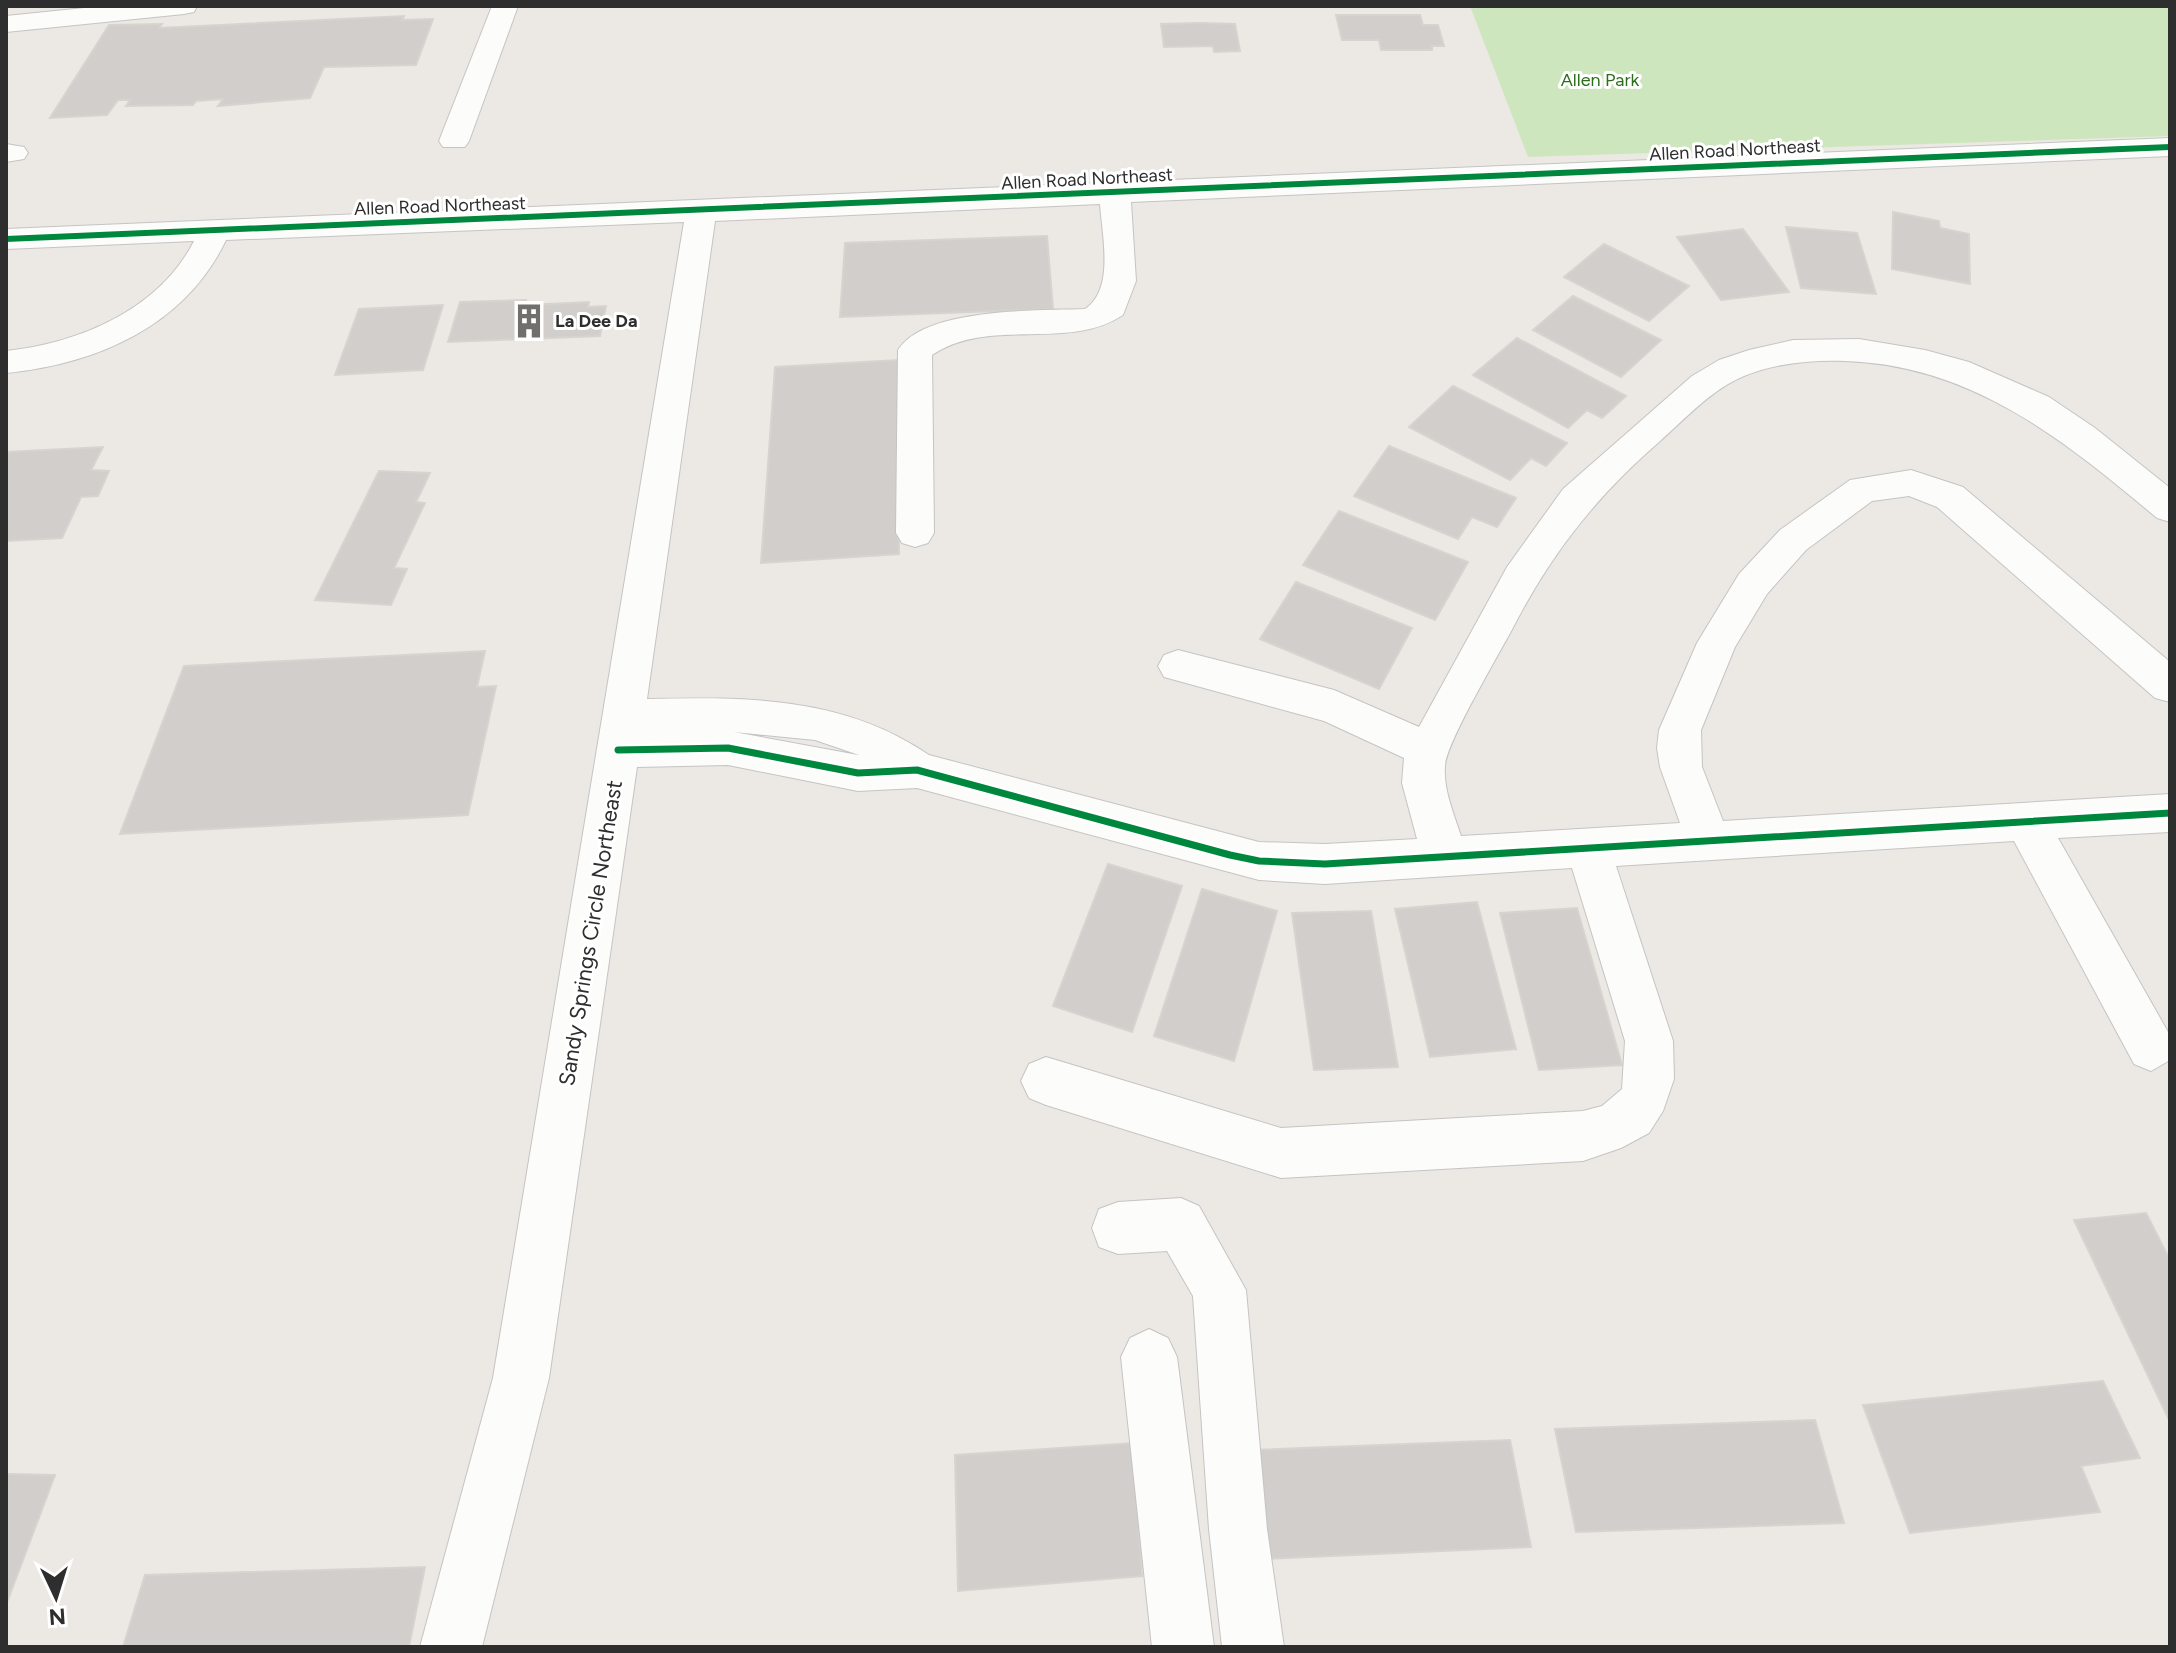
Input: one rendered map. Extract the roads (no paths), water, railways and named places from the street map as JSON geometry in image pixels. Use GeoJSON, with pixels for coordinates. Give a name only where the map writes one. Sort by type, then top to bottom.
{"type":"FeatureCollection","features":[{"type":"Feature","properties":{"kind":"street"},"geometry":{"type":"LineString","coordinates":[[6,24],[184,6]]}},
{"type":"Feature","properties":{"kind":"street"},"geometry":{"type":"LineString","coordinates":[[454,141],[505,6]]}},
{"type":"Feature","properties":{"kind":"street","name":"Allen Road Northeast"},"geometry":{"type":"LineString","coordinates":[[6,239],[701,212],[2170,147]]}},
{"type":"Feature","properties":{"kind":"street"},"geometry":{"type":"LineString","coordinates":[[915,533],[915,350],[936,336],[980,326],[1093,319],[1111,307],[1120,281],[1115,194]]}},
{"type":"Feature","properties":{"kind":"street","name":"Sandy Springs Circle Northeast"},"geometry":{"type":"LineString","coordinates":[[451,1647],[521,1378],[701,212]]}},
{"type":"Feature","properties":{"kind":"street"},"geometry":{"type":"LineString","coordinates":[[6,362],[27,361],[79,348],[124,326],[179,288],[192,273],[215,231]]}},
{"type":"Feature","properties":{"kind":"street"},"geometry":{"type":"LineString","coordinates":[[1444,856],[1424,783],[1423,763],[1527,567],[1553,528],[1622,453],[1705,383],[1757,360],[1816,352],[1878,354],[1945,367],[1985,380],[2049,414],[2170,508]]}},
{"type":"Feature","properties":{"kind":"street"},"geometry":{"type":"LineString","coordinates":[[1708,841],[1678,748],[1680,730],[1717,643],[1753,584],[1774,559],[1793,540],[1863,489],[1911,483],[1950,497],[2170,686]]}},
{"type":"Feature","properties":{"kind":"street"},"geometry":{"type":"LineString","coordinates":[[1178,666],[1323,703],[1402,735],[1428,750]]}},
{"type":"Feature","properties":{"kind":"street"},"geometry":{"type":"LineString","coordinates":[[621,733],[728,748],[827,747],[858,773],[917,770],[1259,861],[1325,864],[2170,813]]}},
{"type":"Feature","properties":{"kind":"street"},"geometry":{"type":"LineString","coordinates":[[2026,822],[2151,1048]]}},
{"type":"Feature","properties":{"kind":"street"},"geometry":{"type":"LineString","coordinates":[[1046,1081],[1281,1153],[1583,1136],[1613,1130],[1633,1117],[1646,1098],[1651,1069],[1649,1041],[1588,848]]}},
{"type":"Feature","properties":{"kind":"street"},"geometry":{"type":"LineString","coordinates":[[1118,1228],[1181,1224],[1219,1290],[1238,1529],[1253,1647]]}},
{"type":"Feature","properties":{"kind":"street"},"geometry":{"type":"LineString","coordinates":[[1149,1357],[1183,1647]]}},
{"type":"Feature","properties":{"kind":"place","name":"La Dee Da"},"geometry":{"type":"Point","coordinates":[529,321]}},
{"type":"Feature","properties":{"kind":"park label","name":"Allen Park"},"geometry":{"type":"Point","coordinates":[1600,80]}}]}
